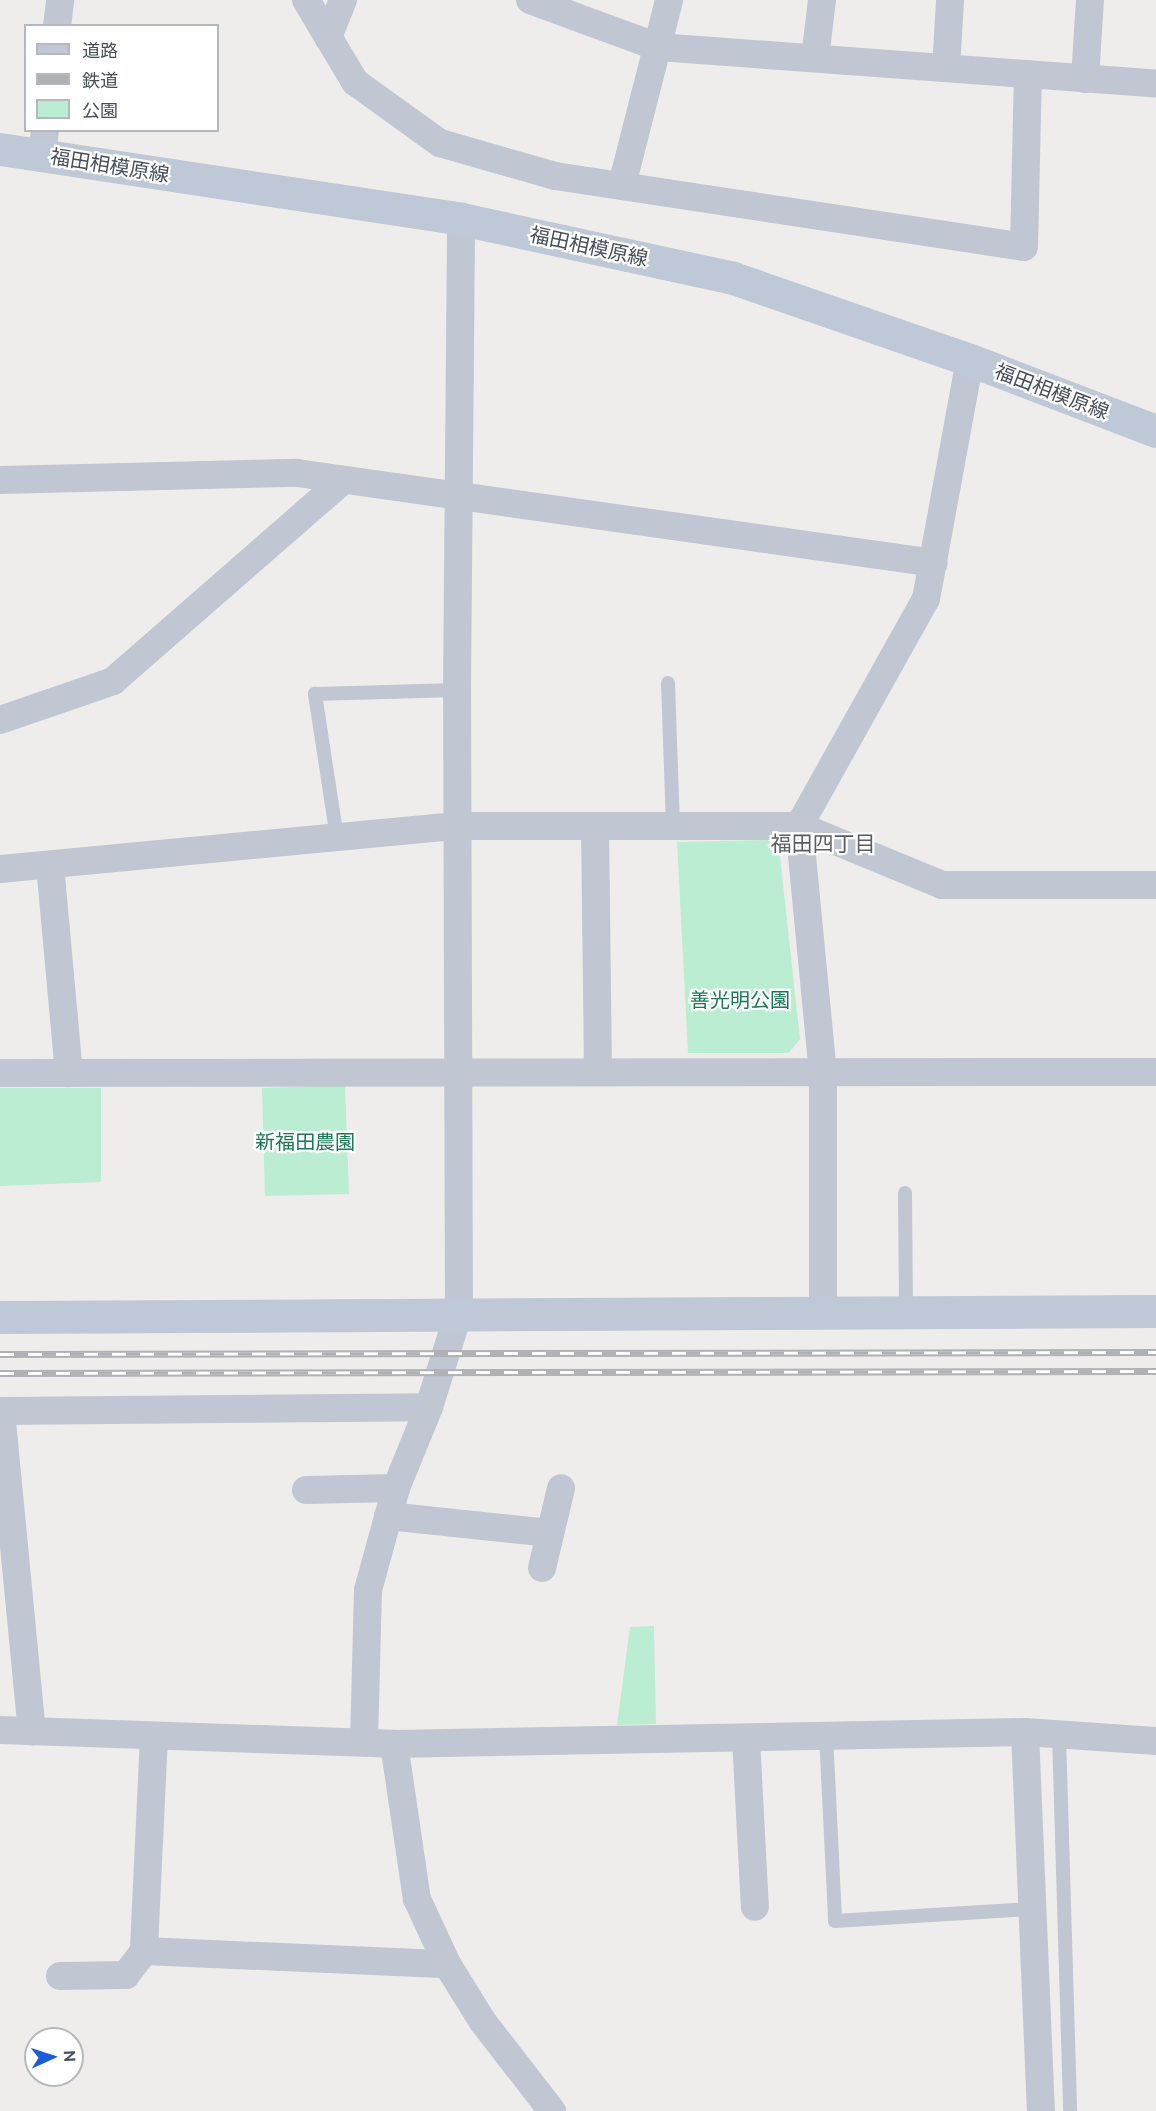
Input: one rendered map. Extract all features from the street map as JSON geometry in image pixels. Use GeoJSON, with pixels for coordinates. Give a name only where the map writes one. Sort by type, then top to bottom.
{"type":"FeatureCollection","features":[{"type":"Feature","properties":{"kind":"street"},"geometry":{"type":"LineString","coordinates":[[57,24],[60,0]]}},
{"type":"Feature","properties":{"kind":"street"},"geometry":{"type":"LineString","coordinates":[[306,0],[355,82],[440,143],[555,176],[1024,247],[1028,75]]}},
{"type":"Feature","properties":{"kind":"street"},"geometry":{"type":"LineString","coordinates":[[328,37],[343,0]]}},
{"type":"Feature","properties":{"kind":"street"},"geometry":{"type":"LineString","coordinates":[[530,0],[658,47],[1156,84]]}},
{"type":"Feature","properties":{"kind":"street"},"geometry":{"type":"LineString","coordinates":[[622,185],[669,0]]}},
{"type":"Feature","properties":{"kind":"street"},"geometry":{"type":"LineString","coordinates":[[815,58],[822,0]]}},
{"type":"Feature","properties":{"kind":"street"},"geometry":{"type":"LineString","coordinates":[[946,68],[950,0]]}},
{"type":"Feature","properties":{"kind":"street"},"geometry":{"type":"LineString","coordinates":[[1085,79],[1090,0]]}},
{"type":"Feature","properties":{"kind":"street","name":"福田相模原線"},"geometry":{"type":"LineString","coordinates":[[0,148],[43,142],[461,219],[733,278],[970,360],[1156,431]]}},
{"type":"Feature","properties":{"kind":"street"},"geometry":{"type":"LineString","coordinates":[[364,1742],[368,1590],[396,1488],[429,1407],[459,1312],[457,690],[461,219]]}},
{"type":"Feature","properties":{"kind":"street"},"geometry":{"type":"LineString","coordinates":[[823,1312],[823,1074],[799,826],[926,599],[970,360]]}},
{"type":"Feature","properties":{"kind":"street"},"geometry":{"type":"LineString","coordinates":[[0,480],[297,473],[459,499],[934,563]]}},
{"type":"Feature","properties":{"kind":"street"},"geometry":{"type":"LineString","coordinates":[[0,720],[113,681],[342,481]]}},
{"type":"Feature","properties":{"kind":"street"},"geometry":{"type":"LineString","coordinates":[[0,869],[459,826],[799,826],[942,885],[1156,885]]}},
{"type":"Feature","properties":{"kind":"street"},"geometry":{"type":"LineString","coordinates":[[595,826],[598,1070]]}},
{"type":"Feature","properties":{"kind":"street"},"geometry":{"type":"LineString","coordinates":[[50,864],[69,1073]]}},
{"type":"Feature","properties":{"kind":"street"},"geometry":{"type":"LineString","coordinates":[[0,1073],[598,1070],[823,1074],[1156,1072]]}},
{"type":"Feature","properties":{"kind":"street"},"geometry":{"type":"LineString","coordinates":[[0,1317],[459,1312],[1156,1311]]}},
{"type":"Feature","properties":{"kind":"street"},"geometry":{"type":"LineString","coordinates":[[32,1732],[0,1411],[429,1407]]}},
{"type":"Feature","properties":{"kind":"street"},"geometry":{"type":"LineString","coordinates":[[306,1490],[396,1488]]}},
{"type":"Feature","properties":{"kind":"street"},"geometry":{"type":"LineString","coordinates":[[542,1568],[561,1488]]}},
{"type":"Feature","properties":{"kind":"street"},"geometry":{"type":"LineString","coordinates":[[388,1516],[550,1533]]}},
{"type":"Feature","properties":{"kind":"street"},"geometry":{"type":"LineString","coordinates":[[0,1730],[394,1744],[1025,1732],[1156,1741]]}},
{"type":"Feature","properties":{"kind":"street"},"geometry":{"type":"LineString","coordinates":[[1025,1732],[1041,2111]]}},
{"type":"Feature","properties":{"kind":"street"},"geometry":{"type":"LineString","coordinates":[[60,1976],[126,1975],[144,1952],[154,1736]]}},
{"type":"Feature","properties":{"kind":"street"},"geometry":{"type":"LineString","coordinates":[[746,1738],[754,1907]]}},
{"type":"Feature","properties":{"kind":"street"},"geometry":{"type":"LineString","coordinates":[[394,1744],[417,1899],[447,1964],[483,2022],[552,2111]]}},
{"type":"Feature","properties":{"kind":"street"},"geometry":{"type":"LineString","coordinates":[[144,1952],[447,1964]]}},
{"type":"Feature","properties":{"kind":"lane"},"geometry":{"type":"LineString","coordinates":[[668,683],[673,826]]}},
{"type":"Feature","properties":{"kind":"lane"},"geometry":{"type":"LineString","coordinates":[[337,838],[315,694],[457,690]]}},
{"type":"Feature","properties":{"kind":"lane"},"geometry":{"type":"LineString","coordinates":[[905,1193],[906,1311]]}},
{"type":"Feature","properties":{"kind":"lane"},"geometry":{"type":"LineString","coordinates":[[826,1734],[835,1921],[1033,1909]]}},
{"type":"Feature","properties":{"kind":"lane"},"geometry":{"type":"LineString","coordinates":[[1059,1735],[1070,2111]]}},
{"type":"Feature","properties":{"kind":"green space","name":"善光明公園"},"geometry":{"type":"Polygon","coordinates":[[[768,840],[780,856],[800,1039],[789,1053],[688,1053],[677,842],[768,840]]]}},
{"type":"Feature","properties":{"kind":"green space","name":"新福田農園"},"geometry":{"type":"Polygon","coordinates":[[[345,1085],[349,1194],[265,1196],[262,1088],[345,1085]]]}},
{"type":"Feature","properties":{"kind":"green space"},"geometry":{"type":"Polygon","coordinates":[[[0,1088],[101,1088],[101,1182],[0,1186],[0,1088]]]}},
{"type":"Feature","properties":{"kind":"green space"},"geometry":{"type":"Polygon","coordinates":[[[654,1626],[656,1724],[617,1725],[630,1627],[654,1626]]]}},
{"type":"Feature","properties":{"kind":"railway"},"geometry":{"type":"LineString","coordinates":[[0,1354],[1156,1352]]}},
{"type":"Feature","properties":{"kind":"railway"},"geometry":{"type":"LineString","coordinates":[[0,1373],[1156,1371]]}},
{"type":"Feature","properties":{"kind":"district","name":"福田四丁目"},"geometry":{"type":"Point","coordinates":[823,843]}}]}
